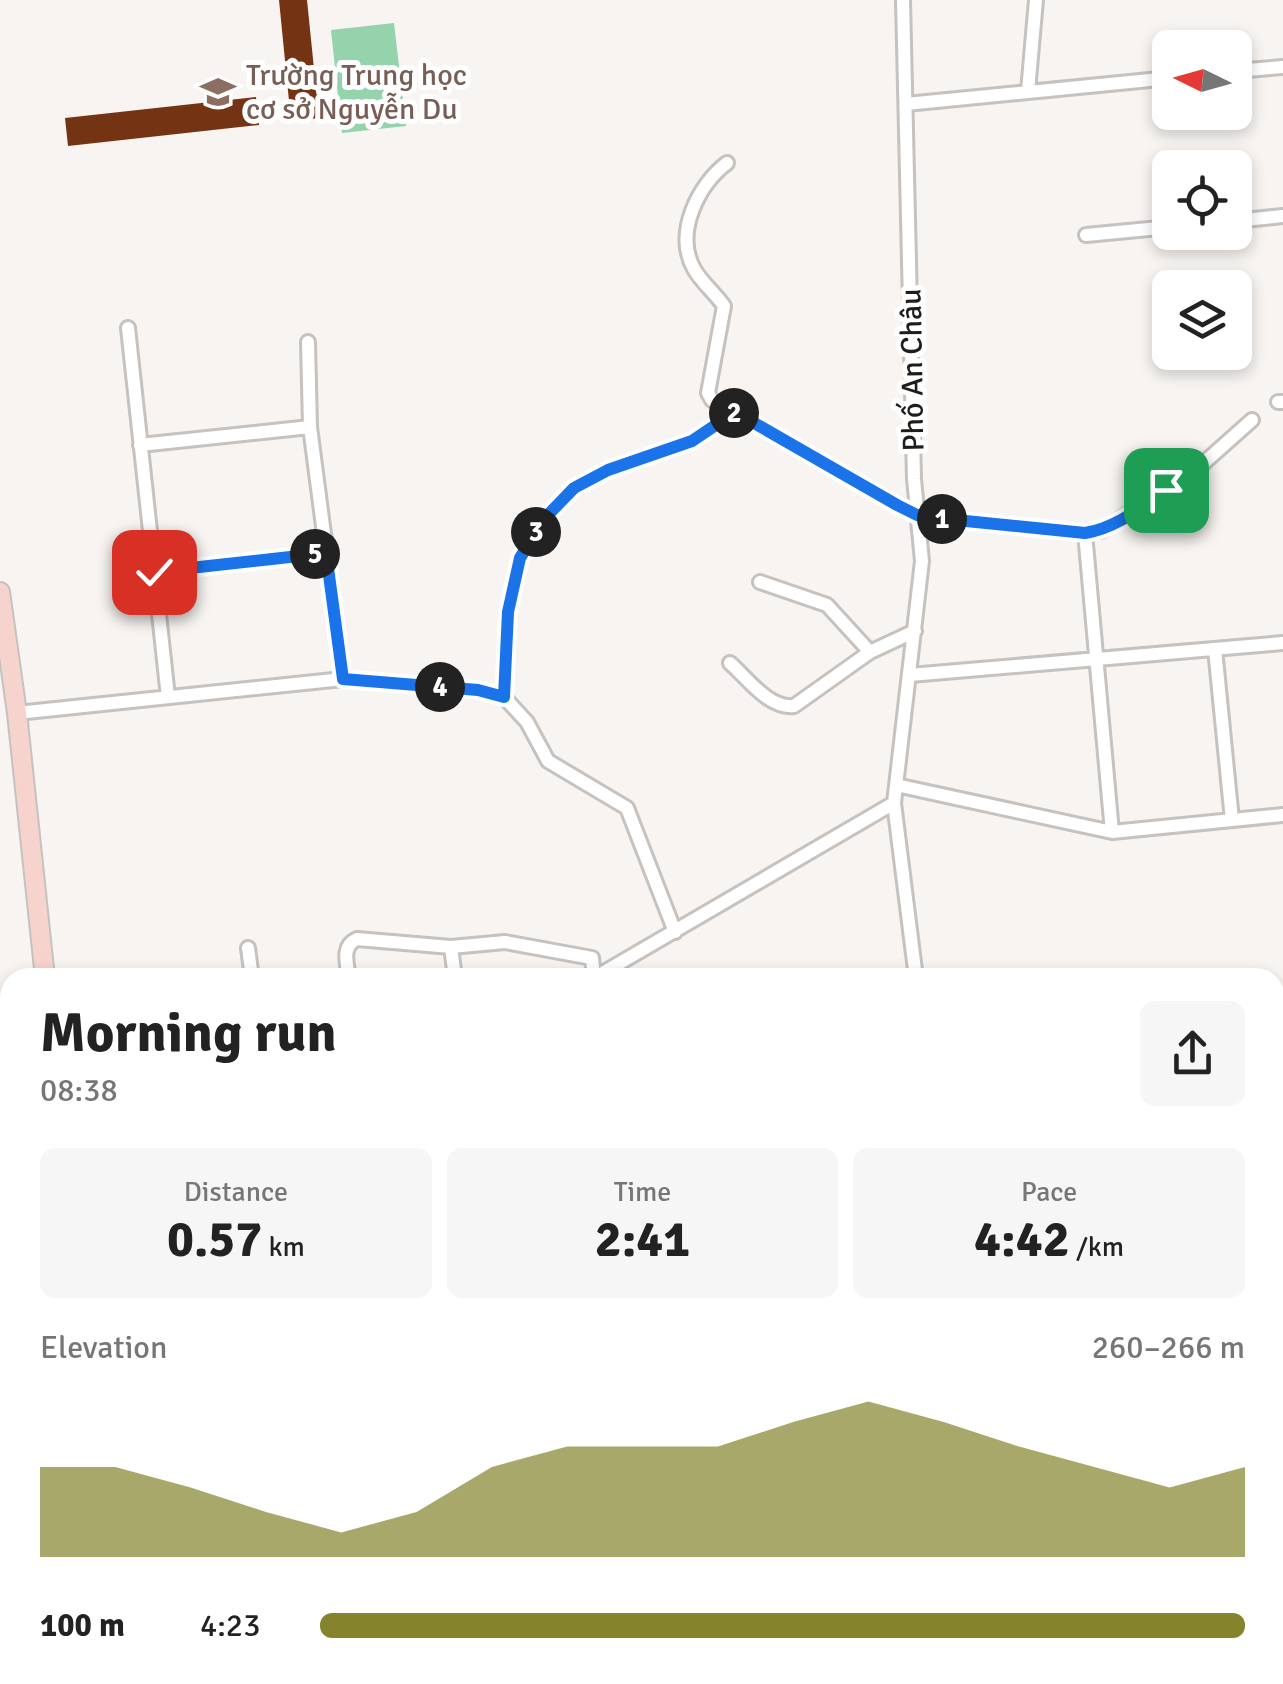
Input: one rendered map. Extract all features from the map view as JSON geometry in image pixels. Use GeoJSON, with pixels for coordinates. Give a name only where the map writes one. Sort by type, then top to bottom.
{"type":"FeatureCollection","features":[{"type":"Feature","properties":{"kind":"main road"},"geometry":{"type":"LineString","coordinates":[[0,592],[44,968]]}},
{"type":"Feature","properties":{"kind":"street","name":"Phố An Châu"},"geometry":{"type":"LineString","coordinates":[[903,0],[917,515],[922,562],[894,802],[915,968]]}},
{"type":"Feature","properties":{"kind":"street"},"geometry":{"type":"LineString","coordinates":[[1028,92],[1036,0]]}},
{"type":"Feature","properties":{"kind":"street"},"geometry":{"type":"LineString","coordinates":[[1252,69],[1283,66]]}},
{"type":"Feature","properties":{"kind":"street"},"geometry":{"type":"LineString","coordinates":[[906,104],[1152,80]]}},
{"type":"Feature","properties":{"kind":"street"},"geometry":{"type":"LineString","coordinates":[[727,163],[701,192],[687,234],[694,270],[724,306],[708,393],[712,400],[917,515],[1085,533],[1103,530],[1198,469],[1252,420]]}},
{"type":"Feature","properties":{"kind":"street"},"geometry":{"type":"LineString","coordinates":[[1252,219],[1283,216]]}},
{"type":"Feature","properties":{"kind":"street"},"geometry":{"type":"LineString","coordinates":[[1086,235],[1152,229]]}},
{"type":"Feature","properties":{"kind":"street"},"geometry":{"type":"LineString","coordinates":[[128,328],[168,696]]}},
{"type":"Feature","properties":{"kind":"street"},"geometry":{"type":"LineString","coordinates":[[308,342],[310,427],[343,679]]}},
{"type":"Feature","properties":{"kind":"street"},"geometry":{"type":"LineString","coordinates":[[504,697],[508,612],[520,558],[544,519],[574,488],[608,470],[692,441],[735,412]]}},
{"type":"Feature","properties":{"kind":"street"},"geometry":{"type":"LineString","coordinates":[[140,446],[310,427]]}},
{"type":"Feature","properties":{"kind":"street"},"geometry":{"type":"LineString","coordinates":[[1085,533],[1112,832]]}},
{"type":"Feature","properties":{"kind":"street"},"geometry":{"type":"LineString","coordinates":[[154,572],[326,553]]}},
{"type":"Feature","properties":{"kind":"street"},"geometry":{"type":"LineString","coordinates":[[760,582],[827,604],[870,652]]}},
{"type":"Feature","properties":{"kind":"street"},"geometry":{"type":"LineString","coordinates":[[730,662],[771,701],[786,708],[870,652],[916,632]]}},
{"type":"Feature","properties":{"kind":"street"},"geometry":{"type":"LineString","coordinates":[[910,675],[1283,643]]}},
{"type":"Feature","properties":{"kind":"street"},"geometry":{"type":"LineString","coordinates":[[1215,649],[1232,820]]}},
{"type":"Feature","properties":{"kind":"street"},"geometry":{"type":"LineString","coordinates":[[17,713],[343,679],[478,690],[504,697],[527,722],[548,761],[627,808],[675,932]]}},
{"type":"Feature","properties":{"kind":"street"},"geometry":{"type":"LineString","coordinates":[[896,785],[1112,832],[1283,815]]}},
{"type":"Feature","properties":{"kind":"street"},"geometry":{"type":"LineString","coordinates":[[612,968],[894,802]]}},
{"type":"Feature","properties":{"kind":"street"},"geometry":{"type":"LineString","coordinates":[[348,968],[346,953],[349,944],[357,939],[451,947],[505,942],[592,958],[593,968]]}},
{"type":"Feature","properties":{"kind":"street"},"geometry":{"type":"LineString","coordinates":[[451,947],[454,968]]}},
{"type":"Feature","properties":{"kind":"street"},"geometry":{"type":"LineString","coordinates":[[248,948],[251,968]]}},
{"type":"Feature","properties":{"kind":"green space"},"geometry":{"type":"Polygon","coordinates":[[[394,23],[406,126],[342,133],[331,30],[394,23]]]}},
{"type":"Feature","properties":{"kind":"building"},"geometry":{"type":"Polygon","coordinates":[[[279,0],[307,0],[319,118],[291,121],[279,0]]]}},
{"type":"Feature","properties":{"kind":"building"},"geometry":{"type":"Polygon","coordinates":[[[256,97],[259,125],[68,146],[65,118],[256,97]]]}},
{"type":"Feature","properties":{"kind":"place","name":"Trường Trung học cơ sở Nguyễn Du"},"geometry":{"type":"Point","coordinates":[218,92]}},
{"type":"Feature","properties":{"kind":"route"},"geometry":{"type":"LineString","coordinates":[[154,572],[326,553],[343,679],[478,690],[504,697],[508,612],[520,558],[544,519],[574,488],[608,470],[692,441],[735,412],[917,515],[1085,533],[1121,521],[1166,490]]}}]}
